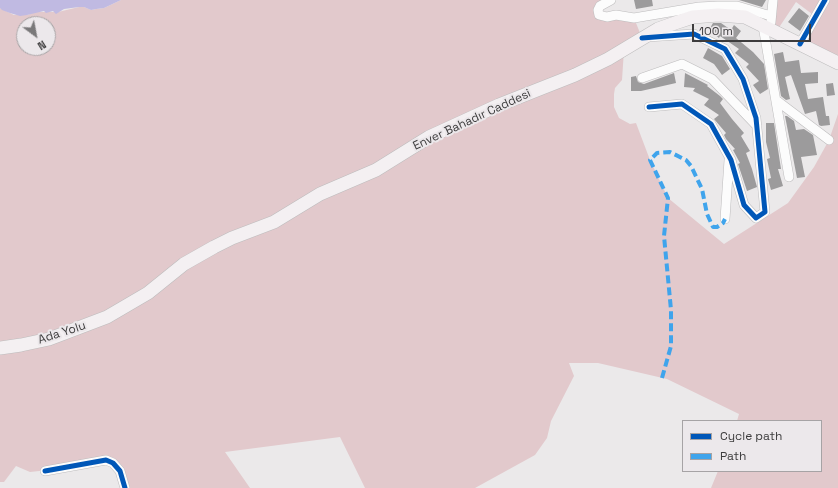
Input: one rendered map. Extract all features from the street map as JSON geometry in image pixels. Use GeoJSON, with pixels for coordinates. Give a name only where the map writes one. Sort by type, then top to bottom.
{"type":"FeatureCollection","features":[{"type":"Feature","properties":{"kind":"main road","name":"Enver Bahadır Caddesi"},"geometry":{"type":"LineString","coordinates":[[122,310],[148,293],[184,264],[214,247],[232,238],[274,222],[320,194],[370,172],[429,137],[499,105],[591,68],[642,38],[669,25],[699,16],[718,15],[745,17],[768,24],[800,44],[838,63]]}},
{"type":"Feature","properties":{"kind":"main road","name":"Ada Yolu"},"geometry":{"type":"LineString","coordinates":[[0,348],[49,339],[92,324],[122,310]]}},
{"type":"Feature","properties":{"kind":"street"},"geometry":{"type":"LineString","coordinates":[[612,0],[600,6],[598,10],[599,15],[607,17],[616,15],[634,18],[699,7],[737,6],[768,24]]}},
{"type":"Feature","properties":{"kind":"street"},"geometry":{"type":"LineString","coordinates":[[773,0],[768,24],[776,100],[789,177]]}},
{"type":"Feature","properties":{"kind":"street"},"geometry":{"type":"LineString","coordinates":[[800,44],[825,0]]}},
{"type":"Feature","properties":{"kind":"street"},"geometry":{"type":"LineString","coordinates":[[642,38],[694,34],[725,49],[743,79],[756,118],[766,212],[756,218],[744,205],[729,156],[711,124],[682,104],[649,107]]}},
{"type":"Feature","properties":{"kind":"street"},"geometry":{"type":"LineString","coordinates":[[642,78],[682,64],[712,79],[757,126]]}},
{"type":"Feature","properties":{"kind":"street"},"geometry":{"type":"LineString","coordinates":[[776,100],[829,140]]}},
{"type":"Feature","properties":{"kind":"street"},"geometry":{"type":"LineString","coordinates":[[725,218],[729,156]]}},
{"type":"Feature","properties":{"kind":"street"},"geometry":{"type":"LineString","coordinates":[[45,471],[106,460],[113,463],[120,471],[125,488]]}},
{"type":"Feature","properties":{"kind":"shaded area"},"geometry":{"type":"Polygon","coordinates":[[[0,0],[121,0],[104,8],[91,10],[84,7],[79,7],[64,9],[56,14],[53,11],[46,13],[44,11],[20,16],[0,8],[0,0]]]}},
{"type":"Feature","properties":{"kind":"shaded area"},"geometry":{"type":"Polygon","coordinates":[[[121,0],[611,0],[599,15],[634,18],[642,38],[624,50],[622,80],[615,88],[614,94],[614,107],[619,118],[630,124],[636,123],[650,160],[668,198],[724,244],[788,203],[814,167],[829,140],[838,114],[838,488],[711,488],[718,472],[822,472],[822,420],[737,420],[739,414],[667,379],[598,363],[569,363],[574,376],[551,421],[547,438],[535,455],[475,488],[365,488],[340,437],[225,452],[250,488],[125,488],[113,463],[30,472],[16,466],[4,482],[0,482],[0,8],[14,15],[27,15],[36,12],[58,12],[84,7],[91,10],[104,8],[121,0]]]}},
{"type":"Feature","properties":{"kind":"shaded area"},"geometry":{"type":"Polygon","coordinates":[[[773,0],[838,0],[838,63],[800,44],[816,17],[796,2],[776,32],[770,29],[773,0]]]}},
{"type":"Feature","properties":{"kind":"building"},"geometry":{"type":"Polygon","coordinates":[[[634,0],[652,0],[653,6],[636,9],[634,0]]]}},
{"type":"Feature","properties":{"kind":"building"},"geometry":{"type":"Polygon","coordinates":[[[739,0],[766,0],[762,7],[739,0]]]}},
{"type":"Feature","properties":{"kind":"building"},"geometry":{"type":"Polygon","coordinates":[[[799,8],[809,16],[800,31],[788,22],[799,8]]]}},
{"type":"Feature","properties":{"kind":"building"},"geometry":{"type":"Polygon","coordinates":[[[713,23],[721,23],[731,30],[734,25],[741,31],[736,38],[753,52],[764,64],[768,89],[760,94],[753,85],[759,81],[746,67],[749,64],[735,53],[739,49],[720,36],[719,38],[709,30],[713,23]]]}},
{"type":"Feature","properties":{"kind":"building"},"geometry":{"type":"Polygon","coordinates":[[[708,48],[722,56],[730,69],[722,75],[714,64],[703,58],[708,48]]]}},
{"type":"Feature","properties":{"kind":"building"},"geometry":{"type":"Polygon","coordinates":[[[783,52],[785,62],[799,60],[801,73],[818,72],[818,83],[805,84],[808,99],[823,97],[826,116],[829,116],[830,125],[819,125],[816,111],[805,114],[791,75],[785,77],[790,99],[786,100],[781,96],[774,54],[783,52]]]}},
{"type":"Feature","properties":{"kind":"building"},"geometry":{"type":"Polygon","coordinates":[[[674,73],[676,83],[641,91],[631,91],[631,77],[636,76],[638,82],[644,84],[674,73]]]}},
{"type":"Feature","properties":{"kind":"building"},"geometry":{"type":"Polygon","coordinates":[[[685,73],[708,85],[707,86],[723,99],[720,103],[744,133],[741,136],[750,151],[746,153],[757,187],[747,191],[738,164],[740,163],[733,150],[735,149],[726,139],[724,135],[726,133],[714,119],[719,115],[704,105],[709,99],[693,91],[695,88],[684,87],[685,73]]]}},
{"type":"Feature","properties":{"kind":"building"},"geometry":{"type":"Polygon","coordinates":[[[833,83],[835,95],[827,96],[826,84],[833,83]]]}},
{"type":"Feature","properties":{"kind":"building"},"geometry":{"type":"Polygon","coordinates":[[[785,116],[794,121],[796,130],[804,129],[813,135],[817,155],[801,157],[805,177],[797,178],[785,116]]]}},
{"type":"Feature","properties":{"kind":"building"},"geometry":{"type":"Polygon","coordinates":[[[766,123],[774,123],[781,169],[778,169],[783,186],[771,190],[768,179],[771,178],[767,159],[770,158],[766,142],[766,123]]]}},
{"type":"Feature","properties":{"kind":"marked path"},"geometry":{"type":"LineString","coordinates":[[662,378],[671,346],[671,310],[664,236],[668,198],[650,160],[657,153],[670,152],[686,160],[691,166],[702,189],[707,214],[713,227],[717,227],[723,223],[725,219]]}},
{"type":"Feature","properties":{"kind":"cycle path"},"geometry":{"type":"LineString","coordinates":[[800,44],[825,0]]}},
{"type":"Feature","properties":{"kind":"cycle path"},"geometry":{"type":"LineString","coordinates":[[642,38],[694,34],[725,49],[743,79],[756,118],[765,212],[756,218],[744,205],[731,160],[711,124],[682,104],[649,107]]}},
{"type":"Feature","properties":{"kind":"cycle path"},"geometry":{"type":"LineString","coordinates":[[45,471],[106,460],[113,463],[120,471],[125,488]]}}]}
